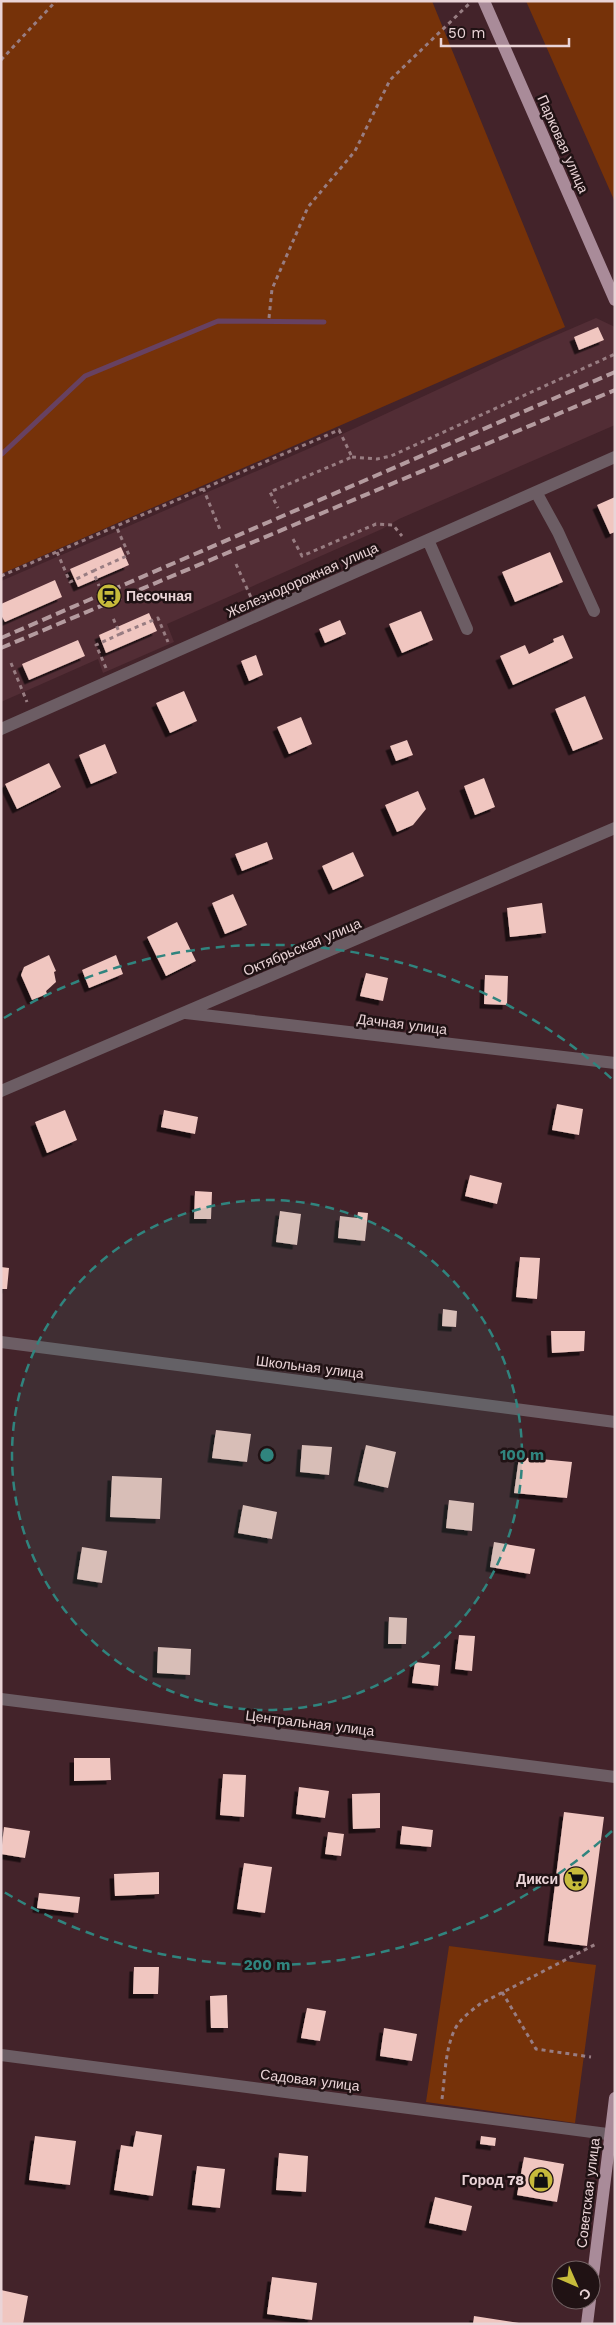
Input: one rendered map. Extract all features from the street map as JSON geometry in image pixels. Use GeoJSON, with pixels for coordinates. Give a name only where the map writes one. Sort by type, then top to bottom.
{"type":"FeatureCollection","features":[{"type":"Feature","properties":{"kind":"main road","name":"Парковая улица"},"geometry":{"type":"LineString","coordinates":[[484,1],[615,300]]}},
{"type":"Feature","properties":{"kind":"main road","name":"Советская улица"},"geometry":{"type":"LineString","coordinates":[[595,2260],[615,2098]]}},
{"type":"Feature","properties":{"kind":"main road"},"geometry":{"type":"LineString","coordinates":[[587,2324],[589,2310]]}},
{"type":"Feature","properties":{"kind":"street","name":"Железнодорожная улица"},"geometry":{"type":"LineString","coordinates":[[1,729],[615,457]]}},
{"type":"Feature","properties":{"kind":"street"},"geometry":{"type":"LineString","coordinates":[[536,492],[558,532],[594,611]]}},
{"type":"Feature","properties":{"kind":"street"},"geometry":{"type":"LineString","coordinates":[[428,540],[467,629]]}},
{"type":"Feature","properties":{"kind":"street","name":"Октябрьская улица"},"geometry":{"type":"LineString","coordinates":[[1,1091],[186,1014],[615,828]]}},
{"type":"Feature","properties":{"kind":"street","name":"Дачная улица"},"geometry":{"type":"LineString","coordinates":[[186,1014],[615,1063]]}},
{"type":"Feature","properties":{"kind":"street","name":"Школьная улица"},"geometry":{"type":"LineString","coordinates":[[1,1342],[615,1422]]}},
{"type":"Feature","properties":{"kind":"street","name":"Центральная улица"},"geometry":{"type":"LineString","coordinates":[[1,1699],[615,1777]]}},
{"type":"Feature","properties":{"kind":"street","name":"Садовая улица"},"geometry":{"type":"LineString","coordinates":[[1,2055],[612,2135]]}},
{"type":"Feature","properties":{"kind":"path"},"geometry":{"type":"LineString","coordinates":[[1,60],[56,1]]}},
{"type":"Feature","properties":{"kind":"path"},"geometry":{"type":"LineString","coordinates":[[269,318],[272,289],[308,207],[355,151],[390,80],[472,1]]}},
{"type":"Feature","properties":{"kind":"path"},"geometry":{"type":"LineString","coordinates":[[278,508],[270,492],[352,457],[377,459],[391,456],[615,354]]}},
{"type":"Feature","properties":{"kind":"path"},"geometry":{"type":"LineString","coordinates":[[1,576],[339,430],[352,457]]}},
{"type":"Feature","properties":{"kind":"path"},"geometry":{"type":"LineString","coordinates":[[203,488],[221,532]]}},
{"type":"Feature","properties":{"kind":"path"},"geometry":{"type":"LineString","coordinates":[[293,539],[302,556],[376,524],[393,525],[412,547]]}},
{"type":"Feature","properties":{"kind":"path"},"geometry":{"type":"LineString","coordinates":[[57,552],[70,582],[129,555],[116,526]]}},
{"type":"Feature","properties":{"kind":"path"},"geometry":{"type":"LineString","coordinates":[[236,564],[259,616]]}},
{"type":"Feature","properties":{"kind":"path"},"geometry":{"type":"LineString","coordinates":[[92,571],[99,586]]}},
{"type":"Feature","properties":{"kind":"path"},"geometry":{"type":"LineString","coordinates":[[113,618],[120,634]]}},
{"type":"Feature","properties":{"kind":"path"},"geometry":{"type":"LineString","coordinates":[[111,680],[96,644],[158,618],[173,653]]}},
{"type":"Feature","properties":{"kind":"path"},"geometry":{"type":"LineString","coordinates":[[11,663],[34,715]]}},
{"type":"Feature","properties":{"kind":"path"},"geometry":{"type":"LineString","coordinates":[[440,2112],[450,2047],[455,2029],[466,2015],[480,2004],[596,1944]]}},
{"type":"Feature","properties":{"kind":"path"},"geometry":{"type":"LineString","coordinates":[[502,1992],[536,2048],[591,2057]]}},
{"type":"Feature","properties":{"kind":"shaded area"},"geometry":{"type":"Polygon","coordinates":[[[1,1],[432,1],[565,327],[1,574],[1,1]]]}},
{"type":"Feature","properties":{"kind":"shaded area"},"geometry":{"type":"Polygon","coordinates":[[[526,1],[615,1],[615,202],[526,1]]]}},
{"type":"Feature","properties":{"kind":"shaded area"},"geometry":{"type":"Polygon","coordinates":[[[596,318],[615,327],[615,425],[399,519],[382,529],[167,624],[174,642],[103,673],[98,659],[1,702],[1,581],[338,436],[596,318]]]}},
{"type":"Feature","properties":{"kind":"shaded area"},"geometry":{"type":"Polygon","coordinates":[[[449,1946],[596,1965],[575,2123],[426,2102],[449,1946]]]}},
{"type":"Feature","properties":{"kind":"building"},"geometry":{"type":"Polygon","coordinates":[[[598,327],[604,340],[579,350],[574,337],[598,327]]]}},
{"type":"Feature","properties":{"kind":"building"},"geometry":{"type":"Polygon","coordinates":[[[615,497],[615,532],[610,534],[597,505],[615,497]]]}},
{"type":"Feature","properties":{"kind":"building"},"geometry":{"type":"Polygon","coordinates":[[[121,547],[129,565],[78,587],[70,569],[121,547]]]}},
{"type":"Feature","properties":{"kind":"building"},"geometry":{"type":"Polygon","coordinates":[[[550,552],[563,582],[515,602],[502,572],[550,552]]]}},
{"type":"Feature","properties":{"kind":"building"},"geometry":{"type":"Polygon","coordinates":[[[55,580],[62,597],[5,622],[1,615],[1,604],[55,580]]]}},
{"type":"Feature","properties":{"kind":"building"},"geometry":{"type":"Polygon","coordinates":[[[421,611],[433,640],[402,653],[389,624],[421,611]]]}},
{"type":"Feature","properties":{"kind":"building"},"geometry":{"type":"Polygon","coordinates":[[[149,613],[157,631],[106,653],[99,635],[149,613]]]}},
{"type":"Feature","properties":{"kind":"building"},"geometry":{"type":"Polygon","coordinates":[[[340,620],[346,634],[325,643],[319,629],[340,620]]]}},
{"type":"Feature","properties":{"kind":"building"},"geometry":{"type":"Polygon","coordinates":[[[563,635],[573,658],[513,685],[500,656],[525,645],[529,654],[554,642],[553,639],[563,635]]]}},
{"type":"Feature","properties":{"kind":"building"},"geometry":{"type":"Polygon","coordinates":[[[78,640],[85,656],[29,680],[22,664],[78,640]]]}},
{"type":"Feature","properties":{"kind":"building"},"geometry":{"type":"Polygon","coordinates":[[[256,655],[263,675],[249,681],[241,661],[256,655]]]}},
{"type":"Feature","properties":{"kind":"building"},"geometry":{"type":"Polygon","coordinates":[[[184,691],[197,721],[170,733],[156,703],[184,691]]]}},
{"type":"Feature","properties":{"kind":"building"},"geometry":{"type":"Polygon","coordinates":[[[585,696],[603,739],[573,751],[555,709],[585,696]]]}},
{"type":"Feature","properties":{"kind":"building"},"geometry":{"type":"Polygon","coordinates":[[[301,717],[312,744],[289,754],[277,727],[301,717]]]}},
{"type":"Feature","properties":{"kind":"building"},"geometry":{"type":"Polygon","coordinates":[[[407,740],[413,755],[396,761],[390,746],[407,740]]]}},
{"type":"Feature","properties":{"kind":"building"},"geometry":{"type":"Polygon","coordinates":[[[105,744],[117,773],[91,784],[79,755],[105,744]]]}},
{"type":"Feature","properties":{"kind":"building"},"geometry":{"type":"Polygon","coordinates":[[[49,763],[61,787],[17,809],[5,784],[49,763]]]}},
{"type":"Feature","properties":{"kind":"building"},"geometry":{"type":"Polygon","coordinates":[[[484,778],[495,807],[475,815],[464,786],[484,778]]]}},
{"type":"Feature","properties":{"kind":"building"},"geometry":{"type":"Polygon","coordinates":[[[418,791],[426,809],[413,825],[397,832],[385,805],[418,791]]]}},
{"type":"Feature","properties":{"kind":"building"},"geometry":{"type":"Polygon","coordinates":[[[267,842],[273,859],[242,871],[235,854],[267,842]]]}},
{"type":"Feature","properties":{"kind":"building"},"geometry":{"type":"Polygon","coordinates":[[[353,852],[364,876],[333,890],[322,866],[353,852]]]}},
{"type":"Feature","properties":{"kind":"building"},"geometry":{"type":"Polygon","coordinates":[[[233,894],[247,925],[225,934],[212,903],[233,894]]]}},
{"type":"Feature","properties":{"kind":"building"},"geometry":{"type":"Polygon","coordinates":[[[542,903],[546,933],[510,937],[507,908],[542,903]]]}},
{"type":"Feature","properties":{"kind":"building"},"geometry":{"type":"Polygon","coordinates":[[[177,922],[196,961],[166,976],[147,937],[177,922]]]}},
{"type":"Feature","properties":{"kind":"building"},"geometry":{"type":"Polygon","coordinates":[[[49,955],[56,971],[54,972],[56,982],[46,991],[47,994],[32,1000],[21,975],[24,967],[49,955]]]}},
{"type":"Feature","properties":{"kind":"building"},"geometry":{"type":"Polygon","coordinates":[[[116,955],[123,974],[89,988],[82,970],[116,955]]]}},
{"type":"Feature","properties":{"kind":"building"},"geometry":{"type":"Polygon","coordinates":[[[366,973],[388,978],[383,1001],[360,996],[366,973]]]}},
{"type":"Feature","properties":{"kind":"building"},"geometry":{"type":"Polygon","coordinates":[[[485,975],[508,976],[507,1005],[484,1004],[485,975]]]}},
{"type":"Feature","properties":{"kind":"building"},"geometry":{"type":"Polygon","coordinates":[[[557,1104],[583,1109],[579,1135],[552,1130],[557,1104]]]}},
{"type":"Feature","properties":{"kind":"building"},"geometry":{"type":"Polygon","coordinates":[[[65,1110],[77,1140],[47,1153],[35,1122],[65,1110]]]}},
{"type":"Feature","properties":{"kind":"building"},"geometry":{"type":"Polygon","coordinates":[[[164,1110],[198,1117],[195,1134],[161,1127],[164,1110]]]}},
{"type":"Feature","properties":{"kind":"building"},"geometry":{"type":"Polygon","coordinates":[[[470,1175],[502,1183],[497,1204],[465,1196],[470,1175]]]}},
{"type":"Feature","properties":{"kind":"building"},"geometry":{"type":"Polygon","coordinates":[[[195,1191],[212,1192],[211,1219],[194,1219],[195,1191]]]}},
{"type":"Feature","properties":{"kind":"building"},"geometry":{"type":"Polygon","coordinates":[[[280,1211],[301,1214],[297,1245],[276,1242],[280,1211]]]}},
{"type":"Feature","properties":{"kind":"building"},"geometry":{"type":"Polygon","coordinates":[[[358,1212],[368,1213],[365,1241],[338,1238],[340,1216],[357,1218],[358,1212]]]}},
{"type":"Feature","properties":{"kind":"building"},"geometry":{"type":"Polygon","coordinates":[[[520,1257],[540,1258],[537,1299],[516,1297],[520,1257]]]}},
{"type":"Feature","properties":{"kind":"building"},"geometry":{"type":"Polygon","coordinates":[[[1,1267],[9,1268],[7,1289],[1,1289],[1,1267]]]}},
{"type":"Feature","properties":{"kind":"building"},"geometry":{"type":"Polygon","coordinates":[[[443,1309],[457,1311],[456,1327],[442,1326],[443,1309]]]}},
{"type":"Feature","properties":{"kind":"building"},"geometry":{"type":"Polygon","coordinates":[[[551,1331],[585,1331],[584,1351],[552,1353],[551,1331]]]}},
{"type":"Feature","properties":{"kind":"building"},"geometry":{"type":"Polygon","coordinates":[[[216,1430],[251,1434],[247,1462],[212,1458],[216,1430]]]}},
{"type":"Feature","properties":{"kind":"building"},"geometry":{"type":"Polygon","coordinates":[[[302,1445],[332,1447],[329,1475],[300,1472],[302,1445]]]}},
{"type":"Feature","properties":{"kind":"building"},"geometry":{"type":"Polygon","coordinates":[[[366,1445],[396,1452],[388,1488],[358,1481],[366,1445]]]}},
{"type":"Feature","properties":{"kind":"building"},"geometry":{"type":"Polygon","coordinates":[[[519,1457],[572,1462],[567,1498],[514,1493],[519,1457]]]}},
{"type":"Feature","properties":{"kind":"building"},"geometry":{"type":"Polygon","coordinates":[[[112,1476],[162,1478],[160,1519],[110,1517],[112,1476]]]}},
{"type":"Feature","properties":{"kind":"building"},"geometry":{"type":"Polygon","coordinates":[[[449,1500],[474,1503],[472,1531],[446,1528],[449,1500]]]}},
{"type":"Feature","properties":{"kind":"building"},"geometry":{"type":"Polygon","coordinates":[[[243,1505],[277,1512],[272,1539],[238,1533],[243,1505]]]}},
{"type":"Feature","properties":{"kind":"building"},"geometry":{"type":"Polygon","coordinates":[[[494,1542],[535,1549],[530,1574],[490,1567],[494,1542]]]}},
{"type":"Feature","properties":{"kind":"building"},"geometry":{"type":"Polygon","coordinates":[[[82,1547],[107,1551],[102,1583],[77,1579],[82,1547]]]}},
{"type":"Feature","properties":{"kind":"building"},"geometry":{"type":"Polygon","coordinates":[[[389,1617],[407,1618],[406,1644],[388,1644],[389,1617]]]}},
{"type":"Feature","properties":{"kind":"building"},"geometry":{"type":"Polygon","coordinates":[[[459,1635],[475,1636],[472,1671],[455,1669],[459,1635]]]}},
{"type":"Feature","properties":{"kind":"building"},"geometry":{"type":"Polygon","coordinates":[[[158,1647],[191,1649],[190,1675],[157,1673],[158,1647]]]}},
{"type":"Feature","properties":{"kind":"building"},"geometry":{"type":"Polygon","coordinates":[[[415,1662],[440,1665],[438,1686],[412,1683],[415,1662]]]}},
{"type":"Feature","properties":{"kind":"building"},"geometry":{"type":"Polygon","coordinates":[[[74,1758],[110,1758],[111,1780],[74,1781],[74,1758]]]}},
{"type":"Feature","properties":{"kind":"building"},"geometry":{"type":"Polygon","coordinates":[[[223,1774],[246,1775],[244,1817],[220,1815],[223,1774]]]}},
{"type":"Feature","properties":{"kind":"building"},"geometry":{"type":"Polygon","coordinates":[[[299,1787],[329,1791],[325,1818],[296,1814],[299,1787]]]}},
{"type":"Feature","properties":{"kind":"building"},"geometry":{"type":"Polygon","coordinates":[[[380,1793],[380,1828],[353,1829],[352,1794],[380,1793]]]}},
{"type":"Feature","properties":{"kind":"building","name":"Дикси"},"geometry":{"type":"Polygon","coordinates":[[[564,1812],[604,1817],[587,1946],[548,1941],[564,1812]]]}},
{"type":"Feature","properties":{"kind":"building"},"geometry":{"type":"Polygon","coordinates":[[[402,1826],[433,1830],[431,1847],[400,1844],[402,1826]]]}},
{"type":"Feature","properties":{"kind":"building"},"geometry":{"type":"Polygon","coordinates":[[[4,1827],[30,1831],[25,1858],[1,1854],[4,1827]]]}},
{"type":"Feature","properties":{"kind":"building"},"geometry":{"type":"Polygon","coordinates":[[[328,1832],[344,1834],[341,1856],[325,1854],[328,1832]]]}},
{"type":"Feature","properties":{"kind":"building"},"geometry":{"type":"Polygon","coordinates":[[[244,1863],[272,1867],[265,1913],[237,1909],[244,1863]]]}},
{"type":"Feature","properties":{"kind":"building"},"geometry":{"type":"Polygon","coordinates":[[[159,1872],[159,1894],[115,1896],[114,1874],[159,1872]]]}},
{"type":"Feature","properties":{"kind":"building"},"geometry":{"type":"Polygon","coordinates":[[[39,1893],[80,1897],[78,1913],[37,1908],[39,1893]]]}},
{"type":"Feature","properties":{"kind":"building"},"geometry":{"type":"Polygon","coordinates":[[[134,1967],[159,1967],[158,1994],[133,1994],[134,1967]]]}},
{"type":"Feature","properties":{"kind":"building"},"geometry":{"type":"Polygon","coordinates":[[[227,1995],[228,2028],[211,2028],[210,1996],[227,1995]]]}},
{"type":"Feature","properties":{"kind":"building"},"geometry":{"type":"Polygon","coordinates":[[[307,2008],[326,2011],[320,2041],[301,2038],[307,2008]]]}},
{"type":"Feature","properties":{"kind":"building"},"geometry":{"type":"Polygon","coordinates":[[[384,2028],[417,2034],[412,2061],[380,2056],[384,2028]]]}},
{"type":"Feature","properties":{"kind":"building"},"geometry":{"type":"Polygon","coordinates":[[[136,2131],[162,2135],[153,2196],[114,2190],[121,2145],[133,2147],[136,2131]]]}},
{"type":"Feature","properties":{"kind":"building"},"geometry":{"type":"Polygon","coordinates":[[[35,2136],[76,2141],[70,2185],[29,2180],[35,2136]]]}},
{"type":"Feature","properties":{"kind":"building"},"geometry":{"type":"Polygon","coordinates":[[[481,2136],[496,2138],[495,2146],[480,2144],[481,2136]]]}},
{"type":"Feature","properties":{"kind":"building"},"geometry":{"type":"Polygon","coordinates":[[[279,2153],[308,2156],[306,2192],[276,2190],[279,2153]]]}},
{"type":"Feature","properties":{"kind":"building","name":"Город 78"},"geometry":{"type":"Polygon","coordinates":[[[524,2157],[564,2164],[557,2202],[517,2195],[524,2157]]]}},
{"type":"Feature","properties":{"kind":"building"},"geometry":{"type":"Polygon","coordinates":[[[197,2166],[225,2169],[220,2208],[192,2205],[197,2166]]]}},
{"type":"Feature","properties":{"kind":"building"},"geometry":{"type":"Polygon","coordinates":[[[435,2197],[472,2206],[466,2231],[429,2223],[435,2197]]]}},
{"type":"Feature","properties":{"kind":"building"},"geometry":{"type":"Polygon","coordinates":[[[272,2277],[317,2283],[312,2320],[267,2314],[272,2277]]]}},
{"type":"Feature","properties":{"kind":"building"},"geometry":{"type":"Polygon","coordinates":[[[1,2290],[28,2296],[23,2324],[1,2324],[1,2290]]]}},
{"type":"Feature","properties":{"kind":"building"},"geometry":{"type":"Polygon","coordinates":[[[474,2316],[519,2323],[519,2324],[473,2324],[474,2316]]]}},
{"type":"Feature","properties":{"kind":"waterway"},"geometry":{"type":"LineString","coordinates":[[2,454],[85,376],[218,321],[324,322]]}},
{"type":"Feature","properties":{"kind":"railway"},"geometry":{"type":"LineString","coordinates":[[1,638],[615,372]]}},
{"type":"Feature","properties":{"kind":"railway"},"geometry":{"type":"LineString","coordinates":[[1,648],[615,390]]}},
{"type":"Feature","properties":{"kind":"place","name":"Песочная"},"geometry":{"type":"Point","coordinates":[109,596]}},
{"type":"Feature","properties":{"kind":"place","name":"Дикси"},"geometry":{"type":"Point","coordinates":[576,1879]}},
{"type":"Feature","properties":{"kind":"place","name":"Город 78"},"geometry":{"type":"Point","coordinates":[541,2180]}}]}
